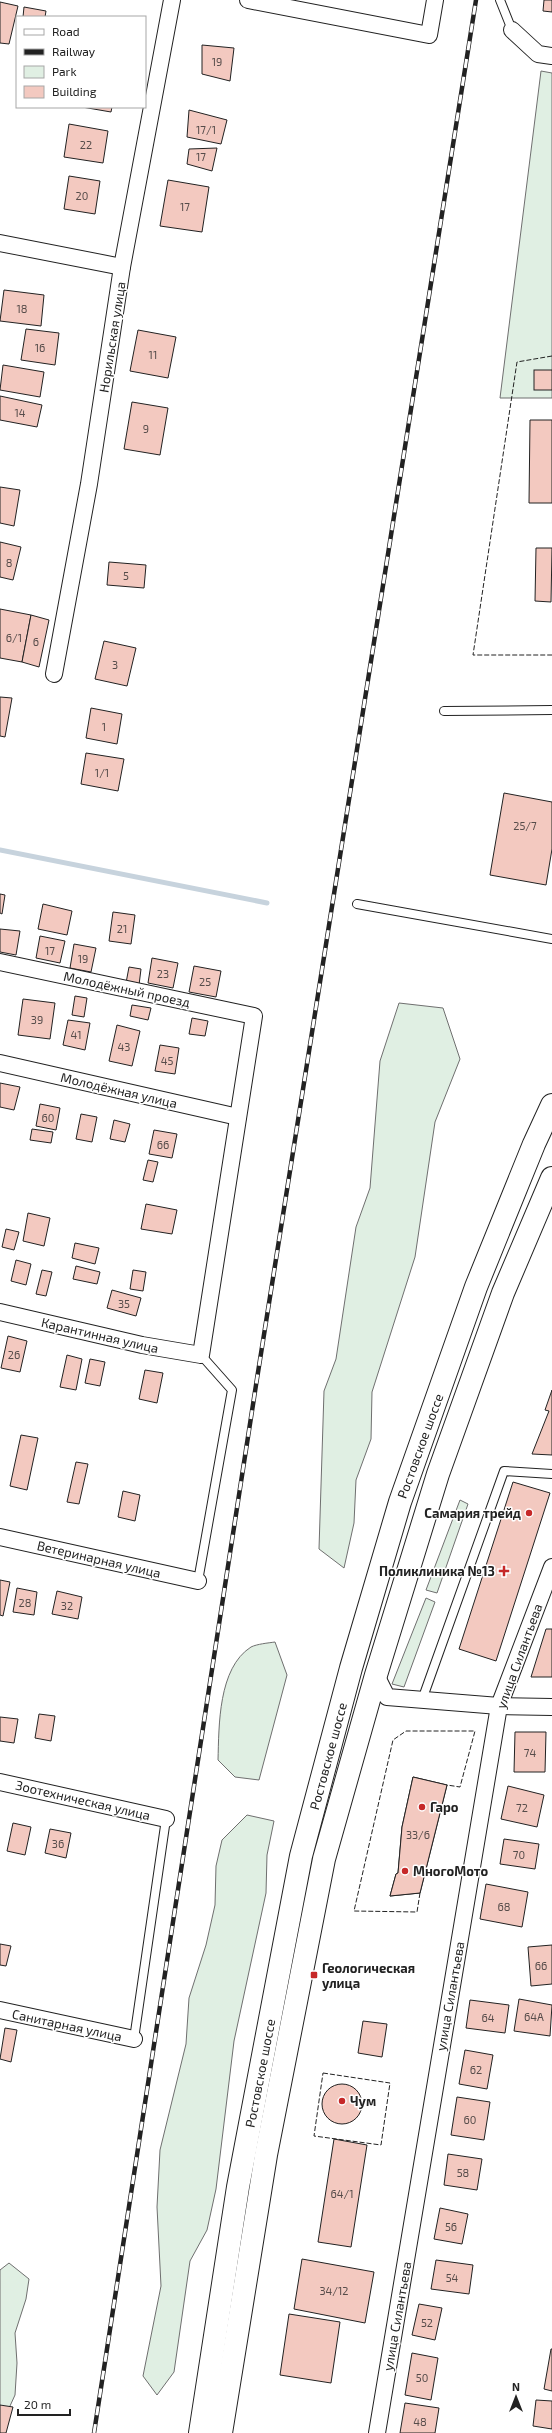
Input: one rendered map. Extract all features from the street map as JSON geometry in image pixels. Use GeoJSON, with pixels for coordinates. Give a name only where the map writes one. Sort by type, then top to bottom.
{"type":"FeatureCollection","features":[{"type":"Feature","properties":{"kind":"highway","name":"Ростовское шоссе"},"geometry":{"type":"LineString","coordinates":[[200,2433],[238,2187],[303,1849],[351,1668],[400,1502],[476,1287],[534,1144],[552,1105]]}},
{"type":"Feature","properties":{"kind":"highway","name":"Ростовское шоссе"},"geometry":{"type":"LineString","coordinates":[[221,2433],[264,2170],[324,1859],[376,1675],[441,1466],[503,1293],[552,1178]]}},
{"type":"Feature","properties":{"kind":"street","name":"Норильская улица"},"geometry":{"type":"LineString","coordinates":[[54,674],[89,484],[122,267],[172,0]]}},
{"type":"Feature","properties":{"kind":"street"},"geometry":{"type":"LineString","coordinates":[[248,0],[429,35],[435,0]]}},
{"type":"Feature","properties":{"kind":"street"},"geometry":{"type":"LineString","coordinates":[[512,30],[538,54],[552,56]]}},
{"type":"Feature","properties":{"kind":"street"},"geometry":{"type":"LineString","coordinates":[[0,243],[122,267]]}},
{"type":"Feature","properties":{"kind":"street","name":"Молодёжный проезд"},"geometry":{"type":"LineString","coordinates":[[0,962],[254,1016],[238,1117]]}},
{"type":"Feature","properties":{"kind":"street","name":"Молодёжная улица"},"geometry":{"type":"LineString","coordinates":[[0,1063],[238,1117]]}},
{"type":"Feature","properties":{"kind":"street"},"geometry":{"type":"LineString","coordinates":[[200,1355],[238,1117]]}},
{"type":"Feature","properties":{"kind":"street","name":"Карантинная улица"},"geometry":{"type":"LineString","coordinates":[[0,1312],[142,1346],[200,1355]]}},
{"type":"Feature","properties":{"kind":"street","name":"Ветеринарная улица"},"geometry":{"type":"LineString","coordinates":[[0,1536],[198,1581]]}},
{"type":"Feature","properties":{"kind":"street","name":"улица Силантьева"},"geometry":{"type":"LineString","coordinates":[[377,2433],[499,1706],[552,1567]]}},
{"type":"Feature","properties":{"kind":"street"},"geometry":{"type":"LineString","coordinates":[[376,1675],[387,1696],[499,1706],[552,1707]]}},
{"type":"Feature","properties":{"kind":"street","name":"Зоотехническая улица"},"geometry":{"type":"LineString","coordinates":[[0,1782],[166,1819]]}},
{"type":"Feature","properties":{"kind":"street","name":"Санитарная улица"},"geometry":{"type":"LineString","coordinates":[[0,2010],[134,2039]]}},
{"type":"Feature","properties":{"kind":"lane"},"geometry":{"type":"LineString","coordinates":[[500,0],[512,30]]}},
{"type":"Feature","properties":{"kind":"lane"},"geometry":{"type":"LineString","coordinates":[[444,711],[552,710]]}},
{"type":"Feature","properties":{"kind":"lane"},"geometry":{"type":"LineString","coordinates":[[357,904],[552,939]]}},
{"type":"Feature","properties":{"kind":"lane"},"geometry":{"type":"LineString","coordinates":[[198,1581],[232,1390],[200,1355]]}},
{"type":"Feature","properties":{"kind":"lane"},"geometry":{"type":"LineString","coordinates":[[422,1700],[504,1470],[552,1474]]}},
{"type":"Feature","properties":{"kind":"lane"},"geometry":{"type":"LineString","coordinates":[[134,2039],[166,1819]]}},
{"type":"Feature","properties":{"kind":"green space"},"geometry":{"type":"Polygon","coordinates":[[[541,71],[552,73],[552,398],[500,398],[541,71]]]}},
{"type":"Feature","properties":{"kind":"green space"},"geometry":{"type":"Polygon","coordinates":[[[399,1003],[443,1008],[460,1059],[435,1122],[415,1257],[372,1392],[371,1439],[356,1480],[354,1523],[344,1568],[319,1549],[324,1391],[336,1359],[356,1227],[370,1188],[380,1061],[399,1003]]]}},
{"type":"Feature","properties":{"kind":"green space"},"geometry":{"type":"Polygon","coordinates":[[[460,1500],[468,1504],[437,1593],[426,1590],[460,1500]]]}},
{"type":"Feature","properties":{"kind":"green space"},"geometry":{"type":"Polygon","coordinates":[[[426,1598],[435,1602],[404,1687],[392,1684],[426,1598]]]}},
{"type":"Feature","properties":{"kind":"green space"},"geometry":{"type":"Polygon","coordinates":[[[275,1642],[287,1675],[259,1780],[235,1777],[218,1760],[220,1715],[226,1683],[240,1656],[251,1647],[259,1644],[275,1642]]]}},
{"type":"Feature","properties":{"kind":"green space"},"geometry":{"type":"Polygon","coordinates":[[[247,1815],[274,1821],[267,1855],[266,1893],[234,2041],[216,2189],[207,2230],[190,2261],[174,2372],[157,2395],[143,2376],[161,2286],[157,2207],[160,2150],[186,2044],[189,1998],[206,1945],[215,1905],[216,1866],[222,1840],[247,1815]]]}},
{"type":"Feature","properties":{"kind":"green space"},"geometry":{"type":"Polygon","coordinates":[[[9,2263],[29,2279],[26,2299],[15,2333],[17,2363],[15,2395],[0,2428],[0,2270],[9,2263]]]}},
{"type":"Feature","properties":{"kind":"building"},"geometry":{"type":"Polygon","coordinates":[[[544,0],[552,0],[552,12],[543,11],[544,0]]]}},
{"type":"Feature","properties":{"kind":"building"},"geometry":{"type":"Polygon","coordinates":[[[0,2],[18,6],[9,44],[0,43],[0,2]]]}},
{"type":"Feature","properties":{"kind":"building"},"geometry":{"type":"Polygon","coordinates":[[[24,7],[46,11],[45,16],[23,16],[24,7]]]}},
{"type":"Feature","properties":{"kind":"building"},"geometry":{"type":"Polygon","coordinates":[[[202,45],[234,48],[230,81],[202,74],[202,45]]]}},
{"type":"Feature","properties":{"kind":"building"},"geometry":{"type":"Polygon","coordinates":[[[88,108],[112,108],[111,112],[88,108]]]}},
{"type":"Feature","properties":{"kind":"building"},"geometry":{"type":"Polygon","coordinates":[[[189,110],[227,120],[221,144],[187,137],[189,110]]]}},
{"type":"Feature","properties":{"kind":"building"},"geometry":{"type":"Polygon","coordinates":[[[69,124],[108,131],[103,163],[64,157],[69,124]]]}},
{"type":"Feature","properties":{"kind":"building"},"geometry":{"type":"Polygon","coordinates":[[[217,148],[212,171],[187,164],[189,149],[217,148]]]}},
{"type":"Feature","properties":{"kind":"building"},"geometry":{"type":"Polygon","coordinates":[[[69,176],[100,181],[95,214],[64,209],[69,176]]]}},
{"type":"Feature","properties":{"kind":"building"},"geometry":{"type":"Polygon","coordinates":[[[168,180],[209,187],[202,232],[160,226],[168,180]]]}},
{"type":"Feature","properties":{"kind":"building"},"geometry":{"type":"Polygon","coordinates":[[[4,290],[44,295],[41,326],[0,321],[4,290]]]}},
{"type":"Feature","properties":{"kind":"building"},"geometry":{"type":"Polygon","coordinates":[[[26,329],[59,333],[55,365],[21,360],[26,329]]]}},
{"type":"Feature","properties":{"kind":"building"},"geometry":{"type":"Polygon","coordinates":[[[138,330],[176,337],[168,378],[130,371],[138,330]]]}},
{"type":"Feature","properties":{"kind":"building"},"geometry":{"type":"Polygon","coordinates":[[[3,365],[44,372],[40,397],[0,390],[3,365]]]}},
{"type":"Feature","properties":{"kind":"building"},"geometry":{"type":"Polygon","coordinates":[[[534,370],[552,370],[552,390],[534,390],[534,370]]]}},
{"type":"Feature","properties":{"kind":"building"},"geometry":{"type":"Polygon","coordinates":[[[0,396],[42,405],[37,427],[0,420],[0,396]]]}},
{"type":"Feature","properties":{"kind":"building"},"geometry":{"type":"Polygon","coordinates":[[[132,402],[168,408],[160,455],[124,449],[132,402]]]}},
{"type":"Feature","properties":{"kind":"building"},"geometry":{"type":"Polygon","coordinates":[[[530,420],[552,420],[552,503],[529,503],[530,420]]]}},
{"type":"Feature","properties":{"kind":"building"},"geometry":{"type":"Polygon","coordinates":[[[0,487],[20,490],[14,526],[0,523],[0,487]]]}},
{"type":"Feature","properties":{"kind":"building"},"geometry":{"type":"Polygon","coordinates":[[[0,542],[21,547],[13,580],[0,577],[0,542]]]}},
{"type":"Feature","properties":{"kind":"building"},"geometry":{"type":"Polygon","coordinates":[[[536,548],[552,548],[551,602],[535,601],[536,548]]]}},
{"type":"Feature","properties":{"kind":"building"},"geometry":{"type":"Polygon","coordinates":[[[109,562],[146,565],[144,588],[107,585],[109,562]]]}},
{"type":"Feature","properties":{"kind":"building"},"geometry":{"type":"Polygon","coordinates":[[[0,609],[31,615],[22,662],[0,658],[0,609]]]}},
{"type":"Feature","properties":{"kind":"building"},"geometry":{"type":"Polygon","coordinates":[[[31,615],[49,620],[39,667],[22,662],[31,615]]]}},
{"type":"Feature","properties":{"kind":"building"},"geometry":{"type":"Polygon","coordinates":[[[104,641],[136,648],[127,686],[95,679],[104,641]]]}},
{"type":"Feature","properties":{"kind":"building"},"geometry":{"type":"Polygon","coordinates":[[[0,697],[12,698],[5,737],[0,736],[0,697]]]}},
{"type":"Feature","properties":{"kind":"building"},"geometry":{"type":"Polygon","coordinates":[[[91,708],[122,714],[117,744],[86,738],[91,708]]]}},
{"type":"Feature","properties":{"kind":"building"},"geometry":{"type":"Polygon","coordinates":[[[86,753],[124,759],[118,791],[81,784],[86,753]]]}},
{"type":"Feature","properties":{"kind":"building"},"geometry":{"type":"Polygon","coordinates":[[[504,793],[552,802],[552,849],[546,885],[490,875],[504,793]]]}},
{"type":"Feature","properties":{"kind":"building"},"geometry":{"type":"Polygon","coordinates":[[[0,894],[5,895],[2,914],[0,913],[0,894]]]}},
{"type":"Feature","properties":{"kind":"building"},"geometry":{"type":"Polygon","coordinates":[[[43,904],[72,911],[67,935],[38,929],[43,904]]]}},
{"type":"Feature","properties":{"kind":"building"},"geometry":{"type":"Polygon","coordinates":[[[113,912],[135,915],[131,944],[109,941],[113,912]]]}},
{"type":"Feature","properties":{"kind":"building"},"geometry":{"type":"Polygon","coordinates":[[[0,929],[20,931],[16,955],[0,952],[0,929]]]}},
{"type":"Feature","properties":{"kind":"building"},"geometry":{"type":"Polygon","coordinates":[[[40,936],[65,941],[60,963],[36,958],[40,936]]]}},
{"type":"Feature","properties":{"kind":"building"},"geometry":{"type":"Polygon","coordinates":[[[74,944],[96,948],[91,972],[70,968],[74,944]]]}},
{"type":"Feature","properties":{"kind":"building"},"geometry":{"type":"Polygon","coordinates":[[[152,958],[178,963],[173,988],[148,983],[152,958]]]}},
{"type":"Feature","properties":{"kind":"building"},"geometry":{"type":"Polygon","coordinates":[[[194,966],[221,971],[216,997],[189,992],[194,966]]]}},
{"type":"Feature","properties":{"kind":"building"},"geometry":{"type":"Polygon","coordinates":[[[129,967],[141,969],[139,985],[126,983],[129,967]]]}},
{"type":"Feature","properties":{"kind":"building"},"geometry":{"type":"Polygon","coordinates":[[[75,996],[87,998],[84,1017],[72,1015],[75,996]]]}},
{"type":"Feature","properties":{"kind":"building"},"geometry":{"type":"Polygon","coordinates":[[[23,999],[55,1003],[50,1039],[18,1035],[23,999]]]}},
{"type":"Feature","properties":{"kind":"building"},"geometry":{"type":"Polygon","coordinates":[[[132,1005],[151,1008],[148,1020],[130,1016],[132,1005]]]}},
{"type":"Feature","properties":{"kind":"building"},"geometry":{"type":"Polygon","coordinates":[[[192,1018],[208,1021],[205,1036],[189,1034],[192,1018]]]}},
{"type":"Feature","properties":{"kind":"building"},"geometry":{"type":"Polygon","coordinates":[[[68,1020],[90,1023],[85,1050],[63,1045],[68,1020]]]}},
{"type":"Feature","properties":{"kind":"building"},"geometry":{"type":"Polygon","coordinates":[[[117,1025],[140,1031],[132,1066],[109,1061],[117,1025]]]}},
{"type":"Feature","properties":{"kind":"building"},"geometry":{"type":"Polygon","coordinates":[[[160,1045],[179,1048],[175,1074],[155,1071],[160,1045]]]}},
{"type":"Feature","properties":{"kind":"building"},"geometry":{"type":"Polygon","coordinates":[[[0,1083],[20,1087],[14,1110],[0,1107],[0,1083]]]}},
{"type":"Feature","properties":{"kind":"building"},"geometry":{"type":"Polygon","coordinates":[[[40,1104],[60,1108],[56,1130],[36,1126],[40,1104]]]}},
{"type":"Feature","properties":{"kind":"building"},"geometry":{"type":"Polygon","coordinates":[[[81,1114],[97,1117],[92,1142],[76,1139],[81,1114]]]}},
{"type":"Feature","properties":{"kind":"building"},"geometry":{"type":"Polygon","coordinates":[[[114,1120],[130,1124],[125,1142],[110,1139],[114,1120]]]}},
{"type":"Feature","properties":{"kind":"building"},"geometry":{"type":"Polygon","coordinates":[[[32,1129],[53,1132],[51,1143],[30,1140],[32,1129]]]}},
{"type":"Feature","properties":{"kind":"building"},"geometry":{"type":"Polygon","coordinates":[[[154,1130],[177,1134],[172,1158],[149,1154],[154,1130]]]}},
{"type":"Feature","properties":{"kind":"building"},"geometry":{"type":"Polygon","coordinates":[[[148,1160],[158,1162],[153,1182],[143,1180],[148,1160]]]}},
{"type":"Feature","properties":{"kind":"building"},"geometry":{"type":"Polygon","coordinates":[[[146,1204],[177,1210],[172,1234],[141,1229],[146,1204]]]}},
{"type":"Feature","properties":{"kind":"building"},"geometry":{"type":"Polygon","coordinates":[[[28,1213],[50,1218],[44,1246],[23,1241],[28,1213]]]}},
{"type":"Feature","properties":{"kind":"building"},"geometry":{"type":"Polygon","coordinates":[[[6,1229],[19,1232],[14,1250],[2,1247],[6,1229]]]}},
{"type":"Feature","properties":{"kind":"building"},"geometry":{"type":"Polygon","coordinates":[[[75,1243],[99,1248],[95,1264],[72,1258],[75,1243]]]}},
{"type":"Feature","properties":{"kind":"building"},"geometry":{"type":"Polygon","coordinates":[[[16,1260],[31,1264],[26,1285],[11,1281],[16,1260]]]}},
{"type":"Feature","properties":{"kind":"building"},"geometry":{"type":"Polygon","coordinates":[[[76,1266],[100,1272],[97,1284],[73,1279],[76,1266]]]}},
{"type":"Feature","properties":{"kind":"building"},"geometry":{"type":"Polygon","coordinates":[[[42,1270],[52,1272],[46,1296],[36,1294],[42,1270]]]}},
{"type":"Feature","properties":{"kind":"building"},"geometry":{"type":"Polygon","coordinates":[[[133,1270],[146,1272],[143,1291],[130,1289],[133,1270]]]}},
{"type":"Feature","properties":{"kind":"building"},"geometry":{"type":"Polygon","coordinates":[[[112,1290],[141,1298],[136,1316],[107,1308],[112,1290]]]}},
{"type":"Feature","properties":{"kind":"building"},"geometry":{"type":"Polygon","coordinates":[[[8,1336],[27,1341],[20,1372],[1,1368],[8,1336]]]}},
{"type":"Feature","properties":{"kind":"building"},"geometry":{"type":"Polygon","coordinates":[[[67,1355],[82,1359],[76,1390],[60,1387],[67,1355]]]}},
{"type":"Feature","properties":{"kind":"building"},"geometry":{"type":"Polygon","coordinates":[[[90,1359],[105,1362],[100,1386],[85,1383],[90,1359]]]}},
{"type":"Feature","properties":{"kind":"building"},"geometry":{"type":"Polygon","coordinates":[[[145,1370],[163,1373],[157,1403],[139,1399],[145,1370]]]}},
{"type":"Feature","properties":{"kind":"building"},"geometry":{"type":"Polygon","coordinates":[[[552,1390],[552,1455],[532,1454],[549,1411],[545,1410],[552,1390]]]}},
{"type":"Feature","properties":{"kind":"building"},"geometry":{"type":"Polygon","coordinates":[[[21,1435],[38,1438],[27,1490],[10,1486],[21,1435]]]}},
{"type":"Feature","properties":{"kind":"building"},"geometry":{"type":"Polygon","coordinates":[[[76,1462],[88,1464],[79,1504],[67,1502],[76,1462]]]}},
{"type":"Feature","properties":{"kind":"building","name":"Поликлиника №13"},"geometry":{"type":"Polygon","coordinates":[[[513,1482],[550,1493],[496,1661],[459,1649],[513,1482]]]}},
{"type":"Feature","properties":{"kind":"building"},"geometry":{"type":"Polygon","coordinates":[[[123,1491],[140,1495],[135,1521],[118,1517],[123,1491]]]}},
{"type":"Feature","properties":{"kind":"building"},"geometry":{"type":"Polygon","coordinates":[[[0,1580],[10,1582],[3,1616],[0,1615],[0,1580]]]}},
{"type":"Feature","properties":{"kind":"building"},"geometry":{"type":"Polygon","coordinates":[[[17,1588],[37,1592],[34,1615],[13,1612],[17,1588]]]}},
{"type":"Feature","properties":{"kind":"building"},"geometry":{"type":"Polygon","coordinates":[[[57,1591],[82,1597],[78,1619],[52,1614],[57,1591]]]}},
{"type":"Feature","properties":{"kind":"building"},"geometry":{"type":"Polygon","coordinates":[[[546,1629],[552,1629],[552,1677],[531,1677],[546,1629]]]}},
{"type":"Feature","properties":{"kind":"building"},"geometry":{"type":"Polygon","coordinates":[[[39,1714],[55,1716],[51,1741],[35,1738],[39,1714]]]}},
{"type":"Feature","properties":{"kind":"building"},"geometry":{"type":"Polygon","coordinates":[[[0,1717],[18,1719],[14,1743],[0,1741],[0,1717]]]}},
{"type":"Feature","properties":{"kind":"building"},"geometry":{"type":"Polygon","coordinates":[[[515,1732],[546,1732],[545,1772],[514,1772],[515,1732]]]}},
{"type":"Feature","properties":{"kind":"building"},"geometry":{"type":"Polygon","coordinates":[[[413,1777],[447,1785],[420,1893],[390,1896],[396,1874],[398,1873],[402,1827],[413,1777]]]}},
{"type":"Feature","properties":{"kind":"building"},"geometry":{"type":"Polygon","coordinates":[[[413,1777],[447,1785],[420,1893],[390,1896],[396,1874],[398,1873],[402,1827],[413,1777]]]}},
{"type":"Feature","properties":{"kind":"building"},"geometry":{"type":"Polygon","coordinates":[[[508,1786],[544,1795],[537,1827],[501,1819],[508,1786]]]}},
{"type":"Feature","properties":{"kind":"building"},"geometry":{"type":"Polygon","coordinates":[[[13,1823],[31,1827],[25,1855],[7,1851],[13,1823]]]}},
{"type":"Feature","properties":{"kind":"building"},"geometry":{"type":"Polygon","coordinates":[[[50,1829],[71,1833],[66,1858],[45,1853],[50,1829]]]}},
{"type":"Feature","properties":{"kind":"building"},"geometry":{"type":"Polygon","coordinates":[[[504,1839],[539,1844],[535,1869],[500,1864],[504,1839]]]}},
{"type":"Feature","properties":{"kind":"building"},"geometry":{"type":"Polygon","coordinates":[[[486,1884],[528,1892],[522,1927],[480,1919],[486,1884]]]}},
{"type":"Feature","properties":{"kind":"building"},"geometry":{"type":"Polygon","coordinates":[[[0,1944],[11,1946],[6,1966],[0,1965],[0,1944]]]}},
{"type":"Feature","properties":{"kind":"building"},"geometry":{"type":"Polygon","coordinates":[[[552,1945],[552,1984],[531,1986],[528,1947],[552,1945]]]}},
{"type":"Feature","properties":{"kind":"building"},"geometry":{"type":"Polygon","coordinates":[[[519,1999],[552,2005],[550,2036],[514,2031],[519,1999]]]}},
{"type":"Feature","properties":{"kind":"building"},"geometry":{"type":"Polygon","coordinates":[[[470,2000],[509,2005],[505,2033],[466,2028],[470,2000]]]}},
{"type":"Feature","properties":{"kind":"building"},"geometry":{"type":"Polygon","coordinates":[[[363,2021],[387,2024],[382,2057],[358,2053],[363,2021]]]}},
{"type":"Feature","properties":{"kind":"building"},"geometry":{"type":"Polygon","coordinates":[[[5,2028],[17,2030],[11,2062],[0,2059],[5,2028]]]}},
{"type":"Feature","properties":{"kind":"building"},"geometry":{"type":"Polygon","coordinates":[[[465,2050],[493,2055],[487,2089],[459,2084],[465,2050]]]}},
{"type":"Feature","properties":{"kind":"building","name":"Чум"},"geometry":{"type":"Polygon","coordinates":[[[346,2084],[353,2087],[359,2093],[362,2104],[361,2112],[353,2121],[346,2124],[338,2124],[331,2121],[323,2112],[322,2100],[325,2093],[334,2085],[346,2084]]]}},
{"type":"Feature","properties":{"kind":"building"},"geometry":{"type":"Polygon","coordinates":[[[457,2097],[490,2102],[484,2140],[451,2135],[457,2097]]]}},
{"type":"Feature","properties":{"kind":"building"},"geometry":{"type":"Polygon","coordinates":[[[334,2139],[367,2145],[351,2247],[318,2242],[334,2139]]]}},
{"type":"Feature","properties":{"kind":"building"},"geometry":{"type":"Polygon","coordinates":[[[448,2154],[482,2159],[477,2190],[444,2185],[448,2154]]]}},
{"type":"Feature","properties":{"kind":"building"},"geometry":{"type":"Polygon","coordinates":[[[440,2208],[468,2214],[462,2244],[434,2239],[440,2208]]]}},
{"type":"Feature","properties":{"kind":"building"},"geometry":{"type":"Polygon","coordinates":[[[302,2259],[374,2272],[365,2323],[294,2309],[302,2259]]]}},
{"type":"Feature","properties":{"kind":"building"},"geometry":{"type":"Polygon","coordinates":[[[436,2260],[473,2265],[469,2294],[431,2289],[436,2260]]]}},
{"type":"Feature","properties":{"kind":"building"},"geometry":{"type":"Polygon","coordinates":[[[419,2304],[442,2308],[435,2340],[412,2335],[419,2304]]]}},
{"type":"Feature","properties":{"kind":"building"},"geometry":{"type":"Polygon","coordinates":[[[289,2314],[340,2322],[331,2383],[280,2375],[289,2314]]]}},
{"type":"Feature","properties":{"kind":"building"},"geometry":{"type":"Polygon","coordinates":[[[552,2349],[552,2391],[544,2389],[552,2349]]]}},
{"type":"Feature","properties":{"kind":"building"},"geometry":{"type":"Polygon","coordinates":[[[412,2353],[438,2358],[431,2400],[405,2395],[412,2353]]]}},
{"type":"Feature","properties":{"kind":"building"},"geometry":{"type":"Polygon","coordinates":[[[536,2400],[552,2401],[552,2429],[533,2426],[536,2400]]]}},
{"type":"Feature","properties":{"kind":"building"},"geometry":{"type":"Polygon","coordinates":[[[405,2403],[439,2408],[435,2433],[400,2433],[405,2403]]]}},
{"type":"Feature","properties":{"kind":"building"},"geometry":{"type":"Polygon","coordinates":[[[0,2405],[13,2407],[6,2433],[0,2433],[0,2405]]]}},
{"type":"Feature","properties":{"kind":"waterway"},"geometry":{"type":"LineString","coordinates":[[0,850],[267,903]]}},
{"type":"Feature","properties":{"kind":"railway"},"geometry":{"type":"LineString","coordinates":[[94,2433],[256,1385],[476,0]]}},
{"type":"Feature","properties":{"kind":"fence"},"geometry":{"type":"LineString","coordinates":[[552,356],[517,362],[473,655],[552,655]]}},
{"type":"Feature","properties":{"kind":"fence"},"geometry":{"type":"LineString","coordinates":[[420,1893],[417,1912],[354,1911],[393,1740],[406,1731],[475,1731],[460,1787],[447,1785]]}},
{"type":"Feature","properties":{"kind":"fence"},"geometry":{"type":"LineString","coordinates":[[323,2073],[390,2083],[381,2145],[314,2136],[323,2073]]}},
{"type":"Feature","properties":{"kind":"place","name":"Самария трейд"},"geometry":{"type":"Point","coordinates":[529,1513]}},
{"type":"Feature","properties":{"kind":"place","name":"Поликлиника №13"},"geometry":{"type":"Point","coordinates":[504,1571]}},
{"type":"Feature","properties":{"kind":"place","name":"Гаро"},"geometry":{"type":"Point","coordinates":[422,1807]}},
{"type":"Feature","properties":{"kind":"place","name":"МногоМото"},"geometry":{"type":"Point","coordinates":[405,1871]}},
{"type":"Feature","properties":{"kind":"place","name":"Геологическая улица"},"geometry":{"type":"Point","coordinates":[314,1975]}},
{"type":"Feature","properties":{"kind":"place","name":"Чум"},"geometry":{"type":"Point","coordinates":[342,2101]}}]}
